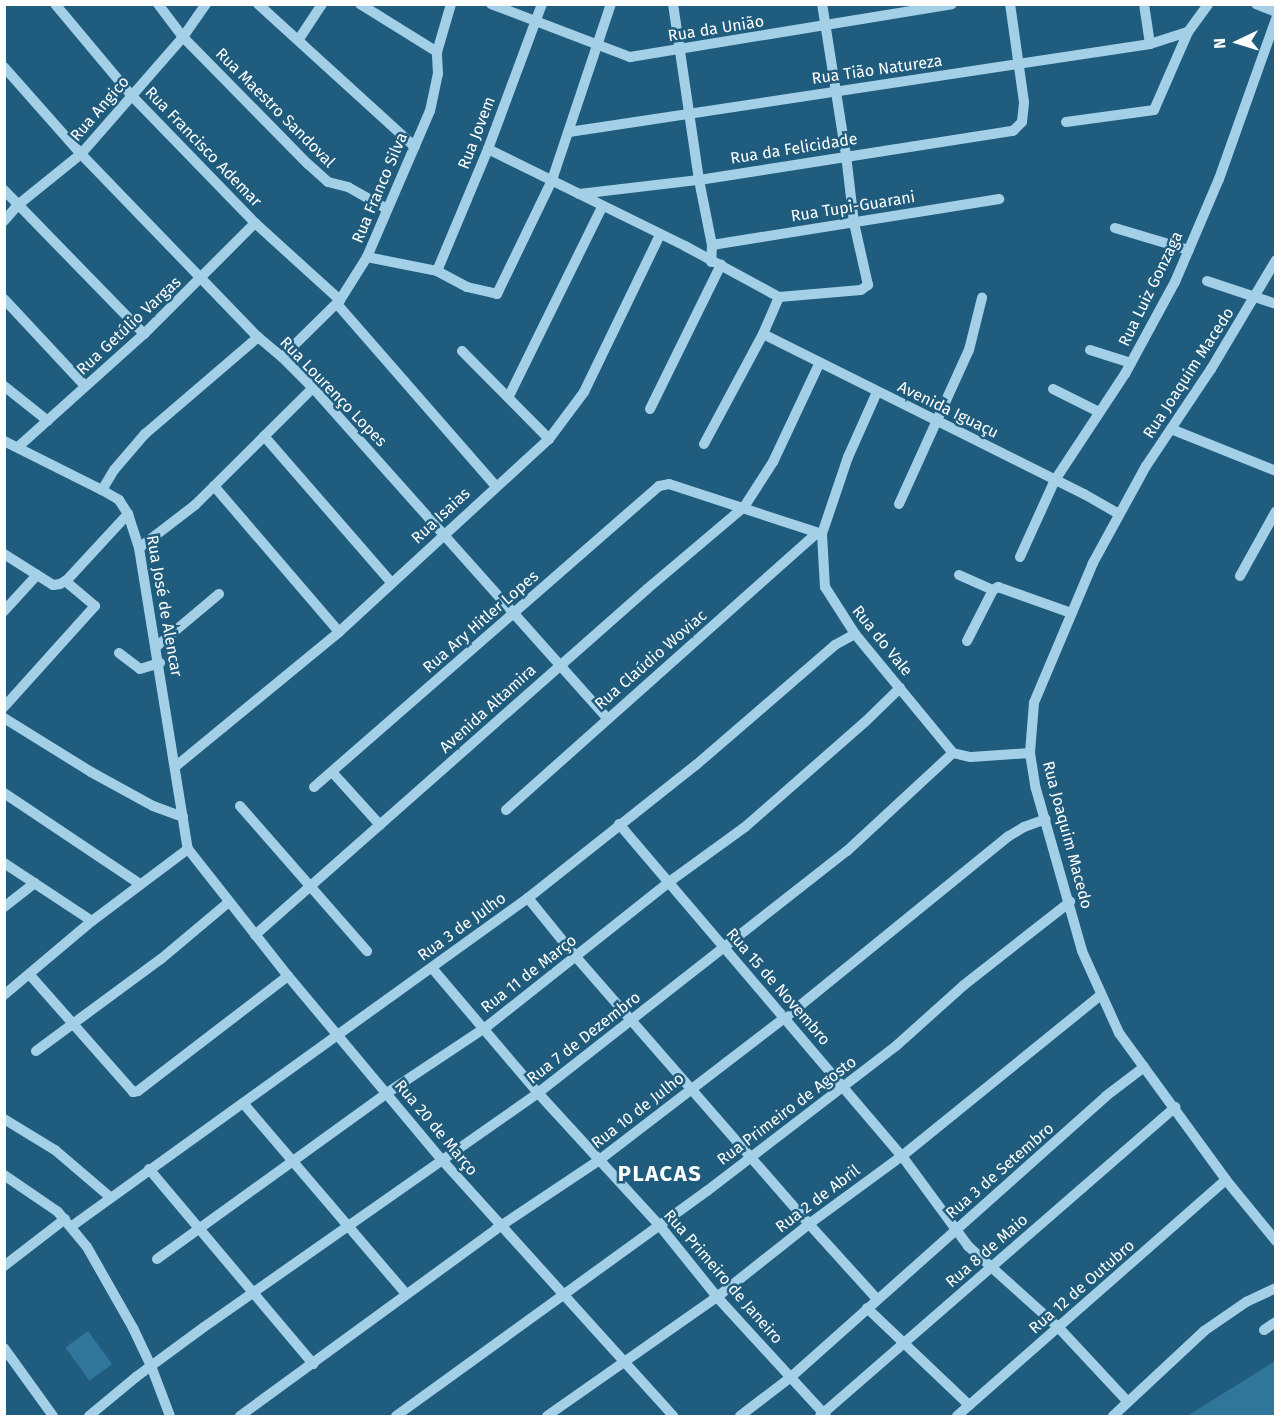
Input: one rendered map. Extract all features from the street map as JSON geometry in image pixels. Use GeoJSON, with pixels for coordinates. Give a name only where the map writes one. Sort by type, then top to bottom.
{"type":"FeatureCollection","features":[{"type":"Feature","properties":{"kind":"street","name":"Rua Francisco Ademar"},"geometry":{"type":"LineString","coordinates":[[55,4],[132,96],[255,223],[338,302],[496,486]]}},
{"type":"Feature","properties":{"kind":"street","name":"Rua Maestro Sandoval"},"geometry":{"type":"LineString","coordinates":[[158,4],[183,38],[328,182],[348,186],[387,209]]}},
{"type":"Feature","properties":{"kind":"street","name":"Rua Angico"},"geometry":{"type":"LineString","coordinates":[[4,221],[19,204],[81,154],[183,38],[206,4]]}},
{"type":"Feature","properties":{"kind":"street"},"geometry":{"type":"LineString","coordinates":[[258,4],[299,39],[366,105],[415,147]]}},
{"type":"Feature","properties":{"kind":"street"},"geometry":{"type":"LineString","coordinates":[[299,39],[322,4]]}},
{"type":"Feature","properties":{"kind":"street"},"geometry":{"type":"LineString","coordinates":[[360,4],[437,52]]}},
{"type":"Feature","properties":{"kind":"street","name":"Rua Franco Silva"},"geometry":{"type":"LineString","coordinates":[[282,357],[338,302],[367,257],[430,111],[438,74],[437,52],[451,4]]}},
{"type":"Feature","properties":{"kind":"street","name":"Rua da União"},"geometry":{"type":"LineString","coordinates":[[491,4],[630,57],[952,4]]}},
{"type":"Feature","properties":{"kind":"street","name":"Rua Jovem"},"geometry":{"type":"LineString","coordinates":[[437,271],[488,149],[542,4]]}},
{"type":"Feature","properties":{"kind":"street"},"geometry":{"type":"LineString","coordinates":[[367,257],[437,271],[467,287],[497,294],[552,180],[611,4]]}},
{"type":"Feature","properties":{"kind":"street"},"geometry":{"type":"LineString","coordinates":[[650,409],[716,264],[699,180],[673,4]]}},
{"type":"Feature","properties":{"kind":"street"},"geometry":{"type":"LineString","coordinates":[[488,149],[779,297],[861,290],[867,287],[854,223],[837,90],[822,4]]}},
{"type":"Feature","properties":{"kind":"street"},"geometry":{"type":"LineString","coordinates":[[1010,4],[1020,65]]}},
{"type":"Feature","properties":{"kind":"street"},"geometry":{"type":"LineString","coordinates":[[1144,4],[1150,44]]}},
{"type":"Feature","properties":{"kind":"street"},"geometry":{"type":"LineString","coordinates":[[1066,122],[1154,110],[1188,32],[1208,4]]}},
{"type":"Feature","properties":{"kind":"street"},"geometry":{"type":"LineString","coordinates":[[1256,4],[1275,12]]}},
{"type":"Feature","properties":{"kind":"street","name":"Rua Luiz Gonzaga"},"geometry":{"type":"LineString","coordinates":[[1020,557],[1055,480],[1131,363],[1189,250],[1219,179],[1275,19]]}},
{"type":"Feature","properties":{"kind":"street","name":"Rua Tião Natureza"},"geometry":{"type":"LineString","coordinates":[[569,132],[1150,44],[1188,32]]}},
{"type":"Feature","properties":{"kind":"street","name":"Rua da Felicidade"},"geometry":{"type":"LineString","coordinates":[[579,195],[699,180],[846,155],[1013,131],[1022,122],[1024,112],[1020,65]]}},
{"type":"Feature","properties":{"kind":"street","name":"Rua Lourenço Lopes"},"geometry":{"type":"LineString","coordinates":[[4,67],[81,154],[258,337],[313,388],[607,718]]}},
{"type":"Feature","properties":{"kind":"street"},"geometry":{"type":"LineString","coordinates":[[4,190],[144,334]]}},
{"type":"Feature","properties":{"kind":"street","name":"Rua Tupi-Guarani"},"geometry":{"type":"LineString","coordinates":[[712,245],[999,199]]}},
{"type":"Feature","properties":{"kind":"street"},"geometry":{"type":"LineString","coordinates":[[509,396],[602,207]]}},
{"type":"Feature","properties":{"kind":"street","name":"Rua Getúlio Vargas"},"geometry":{"type":"LineString","coordinates":[[18,447],[144,334],[202,279],[255,223]]}},
{"type":"Feature","properties":{"kind":"street"},"geometry":{"type":"LineString","coordinates":[[1115,228],[1189,250]]}},
{"type":"Feature","properties":{"kind":"street","name":"Rua Isaias"},"geometry":{"type":"LineString","coordinates":[[176,766],[339,632],[549,439],[584,392],[660,235]]}},
{"type":"Feature","properties":{"kind":"street","name":"Rua Joaquim Macedo"},"geometry":{"type":"LineString","coordinates":[[1275,260],[1255,299],[1119,514],[1071,613],[1035,703],[1030,753],[1036,789],[1070,902],[1082,951],[1119,1033],[1226,1180],[1275,1241]]}},
{"type":"Feature","properties":{"kind":"street"},"geometry":{"type":"LineString","coordinates":[[1207,281],[1275,304]]}},
{"type":"Feature","properties":{"kind":"street"},"geometry":{"type":"LineString","coordinates":[[704,444],[763,334],[779,297]]}},
{"type":"Feature","properties":{"kind":"street"},"geometry":{"type":"LineString","coordinates":[[899,504],[969,350],[982,298]]}},
{"type":"Feature","properties":{"kind":"street"},"geometry":{"type":"LineString","coordinates":[[4,299],[85,386]]}},
{"type":"Feature","properties":{"kind":"street","name":"Avenida Iguaçu"},"geometry":{"type":"LineString","coordinates":[[763,334],[1119,514]]}},
{"type":"Feature","properties":{"kind":"street"},"geometry":{"type":"LineString","coordinates":[[102,490],[114,470],[146,434],[258,337]]}},
{"type":"Feature","properties":{"kind":"street"},"geometry":{"type":"LineString","coordinates":[[1090,350],[1131,363]]}},
{"type":"Feature","properties":{"kind":"street"},"geometry":{"type":"LineString","coordinates":[[462,351],[549,439]]}},
{"type":"Feature","properties":{"kind":"street","name":"Avenida Altamira"},"geometry":{"type":"LineString","coordinates":[[255,935],[559,666],[744,507],[773,462],[820,362]]}},
{"type":"Feature","properties":{"kind":"street"},"geometry":{"type":"LineString","coordinates":[[4,386],[48,421]]}},
{"type":"Feature","properties":{"kind":"street"},"geometry":{"type":"LineString","coordinates":[[139,548],[195,506],[313,388]]}},
{"type":"Feature","properties":{"kind":"street"},"geometry":{"type":"LineString","coordinates":[[1053,390],[1099,412]]}},
{"type":"Feature","properties":{"kind":"street"},"geometry":{"type":"LineString","coordinates":[[744,507],[819,534],[848,457],[877,392]]}},
{"type":"Feature","properties":{"kind":"street"},"geometry":{"type":"LineString","coordinates":[[1171,429],[1275,471]]}},
{"type":"Feature","properties":{"kind":"street"},"geometry":{"type":"LineString","coordinates":[[264,436],[391,582]]}},
{"type":"Feature","properties":{"kind":"street","name":"Rua José de Alencar"},"geometry":{"type":"LineString","coordinates":[[4,441],[119,500],[128,514],[139,548],[157,646],[188,849]]}},
{"type":"Feature","properties":{"kind":"street","name":"Rua Ary Hitler Lopes"},"geometry":{"type":"LineString","coordinates":[[314,787],[333,773],[654,489],[669,484],[744,507]]}},
{"type":"Feature","properties":{"kind":"street"},"geometry":{"type":"LineString","coordinates":[[214,486],[339,632]]}},
{"type":"Feature","properties":{"kind":"street"},"geometry":{"type":"LineString","coordinates":[[1240,576],[1275,511]]}},
{"type":"Feature","properties":{"kind":"street"},"geometry":{"type":"LineString","coordinates":[[4,554],[53,585],[65,581],[128,514]]}},
{"type":"Feature","properties":{"kind":"street","name":"Rua do Vale"},"geometry":{"type":"LineString","coordinates":[[819,534],[825,587],[855,634],[953,753]]}},
{"type":"Feature","properties":{"kind":"street","name":"Rua Claúdio Woviac"},"geometry":{"type":"LineString","coordinates":[[506,810],[607,718],[634,698],[819,534]]}},
{"type":"Feature","properties":{"kind":"street"},"geometry":{"type":"LineString","coordinates":[[4,611],[37,575]]}},
{"type":"Feature","properties":{"kind":"street"},"geometry":{"type":"LineString","coordinates":[[959,575],[1071,613]]}},
{"type":"Feature","properties":{"kind":"street"},"geometry":{"type":"LineString","coordinates":[[4,707],[95,606],[65,581]]}},
{"type":"Feature","properties":{"kind":"street"},"geometry":{"type":"LineString","coordinates":[[967,641],[995,589]]}},
{"type":"Feature","properties":{"kind":"street"},"geometry":{"type":"LineString","coordinates":[[157,646],[219,594]]}},
{"type":"Feature","properties":{"kind":"street","name":"Rua 3 de Julho"},"geometry":{"type":"LineString","coordinates":[[4,1266],[110,1197],[340,1035],[528,898],[696,765],[835,645],[855,634]]}},
{"type":"Feature","properties":{"kind":"street"},"geometry":{"type":"LineString","coordinates":[[119,653],[140,669],[160,663]]}},
{"type":"Feature","properties":{"kind":"street","name":"Rua 11 de Março"},"geometry":{"type":"LineString","coordinates":[[157,1259],[387,1093],[485,1028],[669,882],[773,804],[900,688]]}},
{"type":"Feature","properties":{"kind":"street"},"geometry":{"type":"LineString","coordinates":[[4,718],[91,772],[153,806],[183,817]]}},
{"type":"Feature","properties":{"kind":"street"},"geometry":{"type":"LineString","coordinates":[[953,753],[971,757],[1030,753]]}},
{"type":"Feature","properties":{"kind":"street","name":"Rua 7 de Dezembro"},"geometry":{"type":"LineString","coordinates":[[88,1416],[152,1366],[252,1294],[538,1093],[847,851],[953,753]]}},
{"type":"Feature","properties":{"kind":"street"},"geometry":{"type":"LineString","coordinates":[[333,773],[380,825]]}},
{"type":"Feature","properties":{"kind":"street"},"geometry":{"type":"LineString","coordinates":[[4,793],[140,884]]}},
{"type":"Feature","properties":{"kind":"street"},"geometry":{"type":"LineString","coordinates":[[240,806],[367,951]]}},
{"type":"Feature","properties":{"kind":"street","name":"Rua 10 de Julho"},"geometry":{"type":"LineString","coordinates":[[240,1416],[406,1294],[598,1161],[690,1088],[786,1017],[1009,836],[1024,826],[1046,819]]}},
{"type":"Feature","properties":{"kind":"street","name":"Rua 15 de Novembro"},"geometry":{"type":"LineString","coordinates":[[619,824],[724,949],[786,1017],[902,1156],[968,1246],[1059,1328],[1128,1402]]}},
{"type":"Feature","properties":{"kind":"street"},"geometry":{"type":"LineString","coordinates":[[4,995],[92,921],[188,849]]}},
{"type":"Feature","properties":{"kind":"street","name":"Rua 20 de Março"},"geometry":{"type":"LineString","coordinates":[[188,849],[288,976],[340,1035],[442,1160],[673,1416]]}},
{"type":"Feature","properties":{"kind":"street"},"geometry":{"type":"LineString","coordinates":[[4,863],[92,921]]}},
{"type":"Feature","properties":{"kind":"street"},"geometry":{"type":"LineString","coordinates":[[4,907],[35,883]]}},
{"type":"Feature","properties":{"kind":"street"},"geometry":{"type":"LineString","coordinates":[[528,898],[576,957],[876,1298]]}},
{"type":"Feature","properties":{"kind":"street"},"geometry":{"type":"LineString","coordinates":[[36,1051],[161,959],[229,902]]}},
{"type":"Feature","properties":{"kind":"street","name":"Rua Primeiro de Agosto"},"geometry":{"type":"LineString","coordinates":[[396,1416],[660,1226],[896,1046],[964,985],[1070,902]]}},
{"type":"Feature","properties":{"kind":"street","name":"Rua Primeiro de Janeiro"},"geometry":{"type":"LineString","coordinates":[[432,968],[538,1093],[660,1226],[717,1297],[791,1377],[823,1416]]}},
{"type":"Feature","properties":{"kind":"street"},"geometry":{"type":"LineString","coordinates":[[30,975],[72,1026],[133,1092],[138,1091],[288,976]]}},
{"type":"Feature","properties":{"kind":"street","name":"Rua 2 de Abril"},"geometry":{"type":"LineString","coordinates":[[547,1416],[717,1297],[809,1224],[902,1156],[1101,995]]}},
{"type":"Feature","properties":{"kind":"street","name":"Rua 3 de Setembro"},"geometry":{"type":"LineString","coordinates":[[740,1416],[791,1377],[876,1298],[956,1230],[1106,1095],[1144,1067]]}},
{"type":"Feature","properties":{"kind":"street"},"geometry":{"type":"LineString","coordinates":[[243,1103],[406,1294]]}},
{"type":"Feature","properties":{"kind":"street","name":"Rua 8 de Maio"},"geometry":{"type":"LineString","coordinates":[[823,1416],[1175,1107]]}},
{"type":"Feature","properties":{"kind":"street"},"geometry":{"type":"LineString","coordinates":[[4,1119],[55,1150],[110,1197]]}},
{"type":"Feature","properties":{"kind":"street"},"geometry":{"type":"LineString","coordinates":[[149,1169],[313,1364]]}},
{"type":"Feature","properties":{"kind":"street"},"geometry":{"type":"LineString","coordinates":[[4,1175],[69,1223],[116,1294],[152,1366],[171,1416]]}},
{"type":"Feature","properties":{"kind":"street","name":"Rua 12 de Outubro"},"geometry":{"type":"LineString","coordinates":[[957,1416],[1226,1180]]}},
{"type":"Feature","properties":{"kind":"street"},"geometry":{"type":"LineString","coordinates":[[1113,1416],[1185,1345],[1221,1317],[1275,1288]]}},
{"type":"Feature","properties":{"kind":"street"},"geometry":{"type":"LineString","coordinates":[[867,1308],[903,1345],[969,1405]]}},
{"type":"Feature","properties":{"kind":"street"},"geometry":{"type":"LineString","coordinates":[[1264,1330],[1275,1322]]}},
{"type":"Feature","properties":{"kind":"street"},"geometry":{"type":"LineString","coordinates":[[4,1348],[53,1416]]}},
{"type":"Feature","properties":{"kind":"shaded area"},"geometry":{"type":"Polygon","coordinates":[[[88,1331],[112,1364],[89,1381],[65,1347],[88,1331]]]}},
{"type":"Feature","properties":{"kind":"shaded area"},"geometry":{"type":"Polygon","coordinates":[[[1275,1361],[1275,1416],[1187,1416],[1256,1373],[1275,1361]]]}},
{"type":"Feature","properties":{"kind":"district","name":"PLACAS"},"geometry":{"type":"Point","coordinates":[660,1174]}}]}
